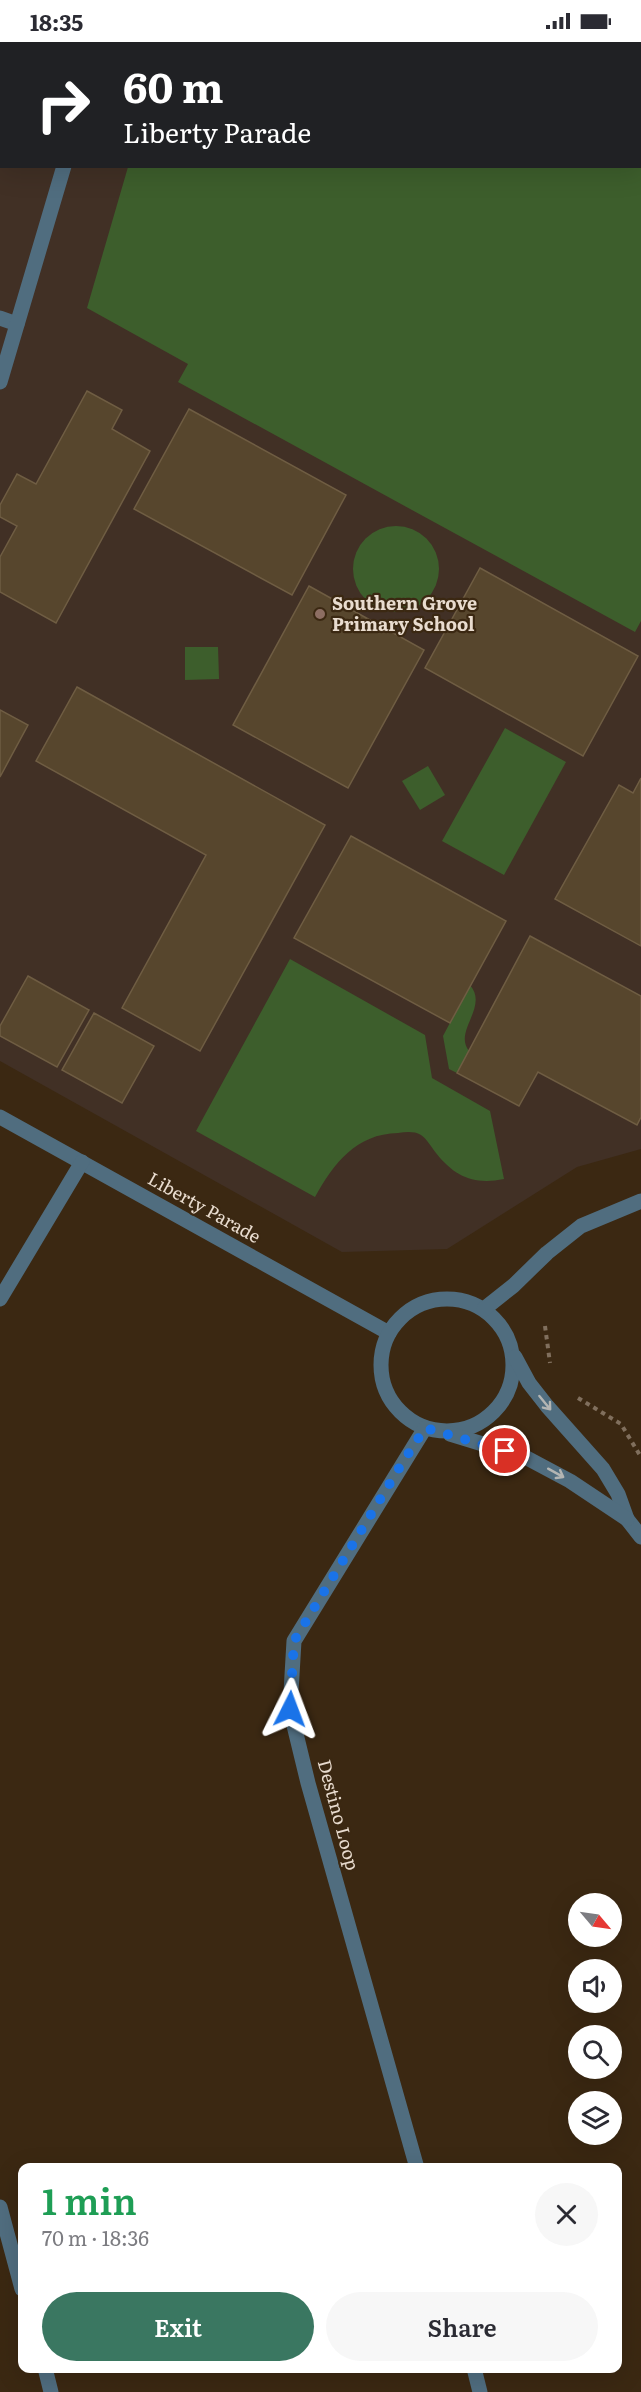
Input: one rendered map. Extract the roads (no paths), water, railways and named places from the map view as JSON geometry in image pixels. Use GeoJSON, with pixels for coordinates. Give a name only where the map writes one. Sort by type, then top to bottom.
{"type":"FeatureCollection","features":[{"type":"Feature","properties":{"kind":"street"},"geometry":{"type":"LineString","coordinates":[[0,382],[63,168]]}},
{"type":"Feature","properties":{"kind":"street"},"geometry":{"type":"LineString","coordinates":[[0,318],[17,324]]}},
{"type":"Feature","properties":{"kind":"street","name":"Liberty Parade"},"geometry":{"type":"LineString","coordinates":[[0,1118],[389,1333]]}},
{"type":"Feature","properties":{"kind":"street"},"geometry":{"type":"LineString","coordinates":[[0,1299],[82,1162]]}},
{"type":"Feature","properties":{"kind":"street"},"geometry":{"type":"LineString","coordinates":[[484,1309],[581,1226],[641,1201]]}},
{"type":"Feature","properties":{"kind":"street"},"geometry":{"type":"LineString","coordinates":[[627,1519],[570,1481],[525,1457],[425,1428],[409,1420],[394,1406],[385,1389],[381,1370],[382,1351],[389,1333],[403,1315],[421,1304],[442,1299],[464,1300],[484,1309],[498,1321],[529,1383],[603,1469],[618,1494],[627,1519],[641,1537]]}},
{"type":"Feature","properties":{"kind":"street"},"geometry":{"type":"LineString","coordinates":[[442,1432],[458,1431],[474,1426],[489,1418],[500,1406],[509,1391],[514,1373],[513,1354]]}},
{"type":"Feature","properties":{"kind":"street","name":"Destino Loop"},"geometry":{"type":"LineString","coordinates":[[416,2163],[308,1783],[290,1709],[294,1641],[425,1428]]}},
{"type":"Feature","properties":{"kind":"street"},"geometry":{"type":"LineString","coordinates":[[0,2207],[18,2274]]}},
{"type":"Feature","properties":{"kind":"street"},"geometry":{"type":"LineString","coordinates":[[46,2373],[51,2392]]}},
{"type":"Feature","properties":{"kind":"street"},"geometry":{"type":"LineString","coordinates":[[475,2373],[480,2392]]}},
{"type":"Feature","properties":{"kind":"place","name":"Southern Grove Primary School"},"geometry":{"type":"Point","coordinates":[320,614]}}]}
